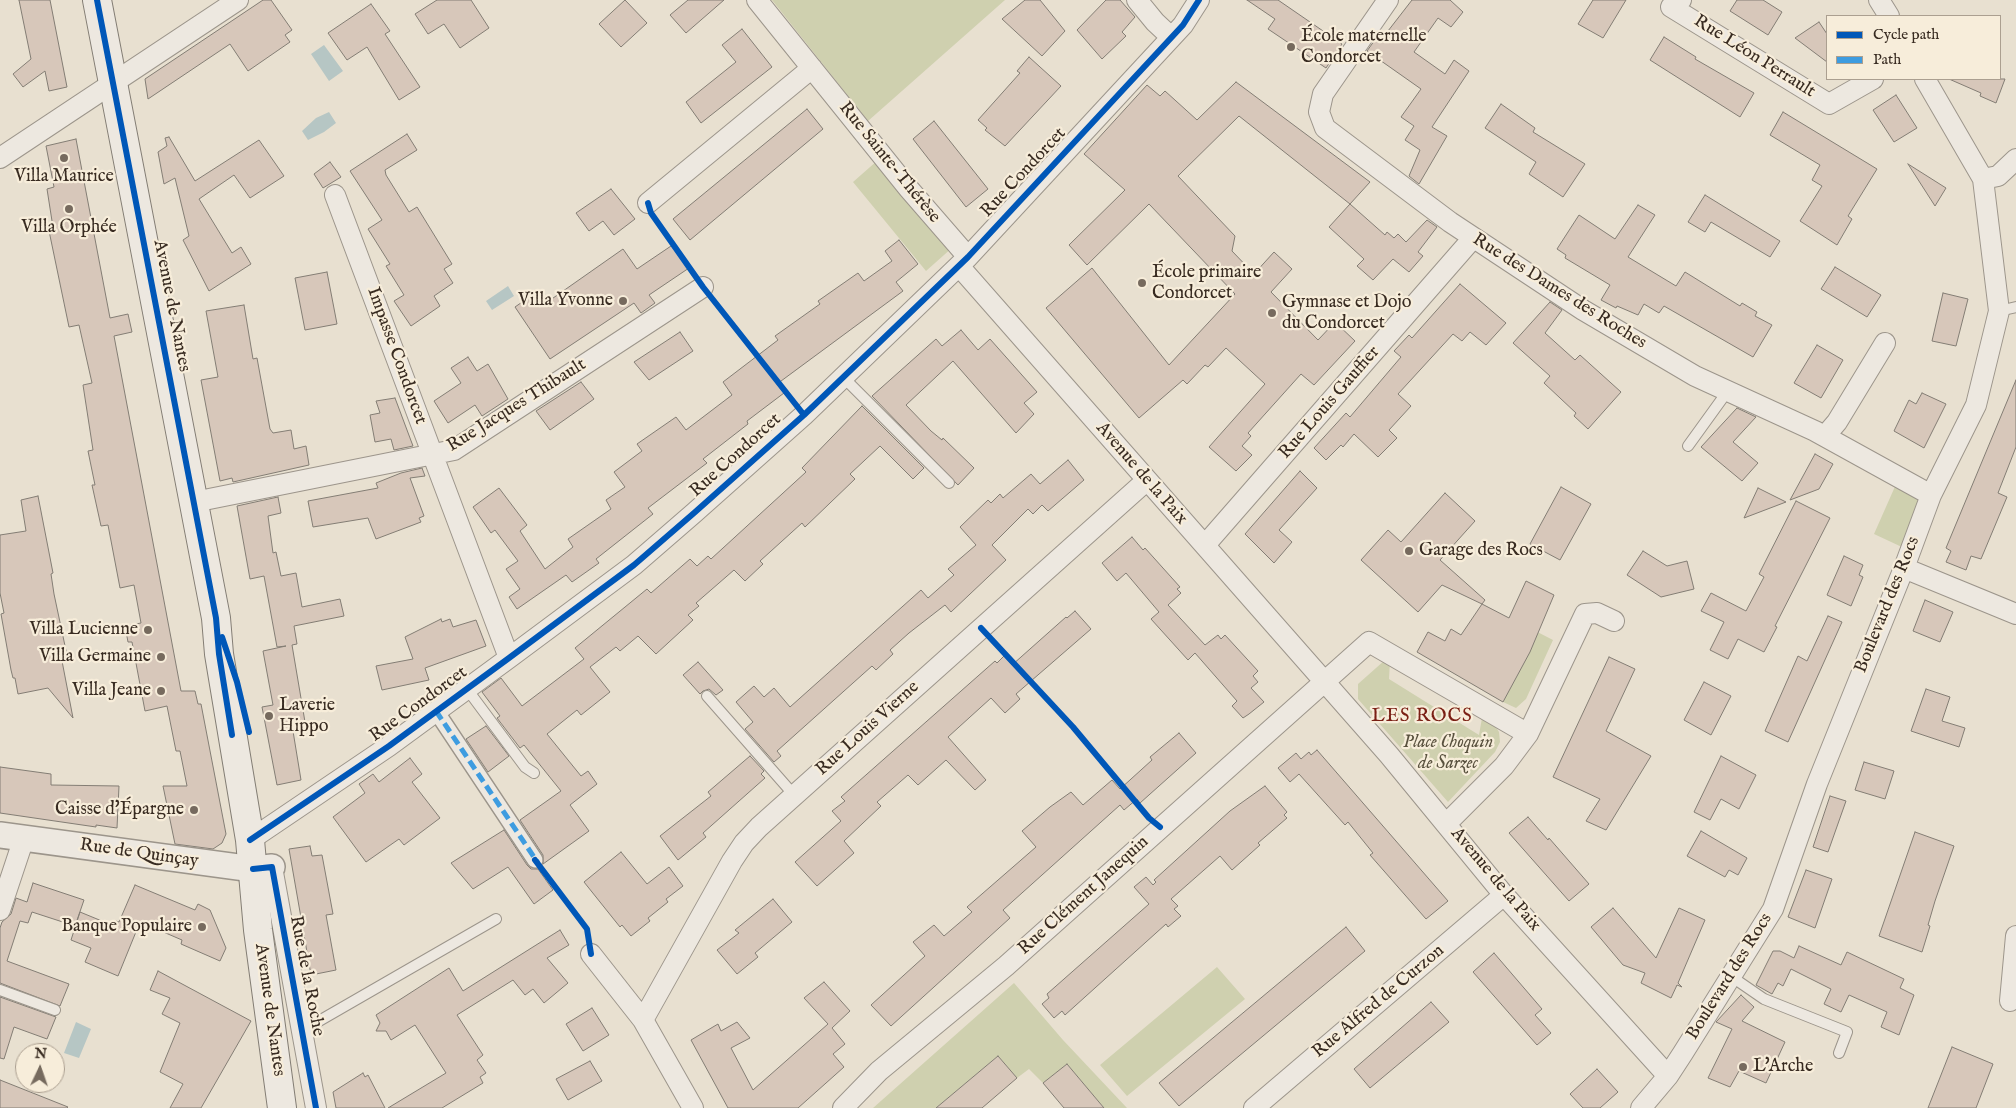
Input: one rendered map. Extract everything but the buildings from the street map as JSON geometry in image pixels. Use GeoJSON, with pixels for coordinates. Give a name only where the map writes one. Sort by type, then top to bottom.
{"type":"FeatureCollection","features":[{"type":"Feature","properties":{"kind":"main road","name":"Avenue de Nantes"},"geometry":{"type":"LineString","coordinates":[[97,0],[216,618],[219,654],[258,834],[262,868],[256,912],[282,1108]]}},
{"type":"Feature","properties":{"kind":"street"},"geometry":{"type":"LineString","coordinates":[[0,158],[238,0]]}},
{"type":"Feature","properties":{"kind":"street","name":"Rue Sainte-Thérèse"},"geometry":{"type":"LineString","coordinates":[[757,0],[909,188],[963,261]]}},
{"type":"Feature","properties":{"kind":"street"},"geometry":{"type":"LineString","coordinates":[[1137,0],[1155,22],[1171,36]]}},
{"type":"Feature","properties":{"kind":"street","name":"Rue Condorcet"},"geometry":{"type":"LineString","coordinates":[[258,834],[436,712],[509,658],[634,565],[709,500],[843,377],[963,261],[1183,25],[1199,0]]}},
{"type":"Feature","properties":{"kind":"street","name":"Rue des Dames des Roches"},"geometry":{"type":"LineString","coordinates":[[1388,0],[1323,94],[1319,112],[1324,128],[1474,238],[1583,310],[1696,376],[1825,436],[1931,495]]}},
{"type":"Feature","properties":{"kind":"street","name":"Rue Léon Perrault"},"geometry":{"type":"LineString","coordinates":[[1681,0],[1671,7],[1829,104],[1871,80]]}},
{"type":"Feature","properties":{"kind":"street"},"geometry":{"type":"LineString","coordinates":[[648,203],[812,68]]}},
{"type":"Feature","properties":{"kind":"street","name":"Boulevard des Rocs"},"geometry":{"type":"LineString","coordinates":[[1641,1108],[1668,1076],[1773,909],[1817,784],[1904,568],[1931,495],[1976,405],[2007,309],[1983,180],[1926,80]]}},
{"type":"Feature","properties":{"kind":"street"},"geometry":{"type":"LineString","coordinates":[[1983,180],[1998,176],[2016,159]]}},
{"type":"Feature","properties":{"kind":"street","name":"Impasse Condorcet"},"geometry":{"type":"LineString","coordinates":[[335,195],[509,658]]}},
{"type":"Feature","properties":{"kind":"street","name":"Rue Louis Gauffier"},"geometry":{"type":"LineString","coordinates":[[1205,545],[1474,238]]}},
{"type":"Feature","properties":{"kind":"street","name":"Avenue de la Paix"},"geometry":{"type":"LineString","coordinates":[[963,261],[1146,481],[1205,545],[1447,824],[1504,895],[1668,1076]]}},
{"type":"Feature","properties":{"kind":"street","name":"Rue Jacques Thibault"},"geometry":{"type":"LineString","coordinates":[[194,502],[454,450],[703,287]]}},
{"type":"Feature","properties":{"kind":"street"},"geometry":{"type":"LineString","coordinates":[[1825,436],[1837,422],[1885,343]]}},
{"type":"Feature","properties":{"kind":"street","name":"Rue Louis Vierne"},"geometry":{"type":"LineString","coordinates":[[643,1020],[744,843],[794,795],[1146,481]]}},
{"type":"Feature","properties":{"kind":"street"},"geometry":{"type":"LineString","coordinates":[[1904,568],[2016,614]]}},
{"type":"Feature","properties":{"kind":"street"},"geometry":{"type":"LineString","coordinates":[[1447,824],[1504,766],[1528,734],[1584,614],[1597,613],[1614,621]]}},
{"type":"Feature","properties":{"kind":"street"},"geometry":{"type":"LineString","coordinates":[[1324,683],[1369,642],[1528,734]]}},
{"type":"Feature","properties":{"kind":"street","name":"Rue Clément Janequin"},"geometry":{"type":"LineString","coordinates":[[843,1108],[879,1070],[1006,966],[1324,683]]}},
{"type":"Feature","properties":{"kind":"street"},"geometry":{"type":"LineString","coordinates":[[436,712],[535,860]]}},
{"type":"Feature","properties":{"kind":"street","name":"Rue de Quinçay"},"geometry":{"type":"LineString","coordinates":[[0,835],[262,868]]}},
{"type":"Feature","properties":{"kind":"street"},"geometry":{"type":"LineString","coordinates":[[0,910],[24,838]]}},
{"type":"Feature","properties":{"kind":"street","name":"Rue de la Roche"},"geometry":{"type":"LineString","coordinates":[[262,868],[301,1025],[316,1108]]}},
{"type":"Feature","properties":{"kind":"street","name":"Rue Alfred de Curzon"},"geometry":{"type":"LineString","coordinates":[[1254,1108],[1504,895]]}},
{"type":"Feature","properties":{"kind":"street"},"geometry":{"type":"LineString","coordinates":[[2010,1001],[2016,936]]}},
{"type":"Feature","properties":{"kind":"street"},"geometry":{"type":"LineString","coordinates":[[591,954],[643,1020],[693,1108]]}},
{"type":"Feature","properties":{"kind":"lane"},"geometry":{"type":"LineString","coordinates":[[843,377],[949,483]]}},
{"type":"Feature","properties":{"kind":"lane"},"geometry":{"type":"LineString","coordinates":[[1688,446],[1727,392]]}},
{"type":"Feature","properties":{"kind":"lane"},"geometry":{"type":"LineString","coordinates":[[467,689],[525,767],[534,773]]}},
{"type":"Feature","properties":{"kind":"lane"},"geometry":{"type":"LineString","coordinates":[[707,696],[794,795]]}},
{"type":"Feature","properties":{"kind":"lane"},"geometry":{"type":"LineString","coordinates":[[301,1025],[320,1021],[496,919]]}},
{"type":"Feature","properties":{"kind":"lane"},"geometry":{"type":"LineString","coordinates":[[1732,977],[1764,999],[1847,1032],[1839,1053]]}},
{"type":"Feature","properties":{"kind":"lane"},"geometry":{"type":"LineString","coordinates":[[0,990],[55,1010]]}},
{"type":"Feature","properties":{"kind":"green space"},"geometry":{"type":"Polygon","coordinates":[[[772,0],[1005,0],[868,121],[772,0]]]}},
{"type":"Feature","properties":{"kind":"green space"},"geometry":{"type":"Polygon","coordinates":[[[878,160],[953,247],[926,271],[853,182],[878,160]]]}},
{"type":"Feature","properties":{"kind":"green space"},"geometry":{"type":"Polygon","coordinates":[[[1897,482],[1925,495],[1904,548],[1874,534],[1897,482]]]}},
{"type":"Feature","properties":{"kind":"green space"},"geometry":{"type":"Polygon","coordinates":[[[1516,621],[1553,640],[1526,699],[1516,708],[1503,702],[1516,621]]]}},
{"type":"Feature","properties":{"kind":"green space","name":"Place Choquin de Sarzec"},"geometry":{"type":"Polygon","coordinates":[[[1385,660],[1390,660],[1389,679],[1479,735],[1482,718],[1494,724],[1499,732],[1500,742],[1495,752],[1448,802],[1358,699],[1358,684],[1385,660]]]}},
{"type":"Feature","properties":{"kind":"green space"},"geometry":{"type":"Polygon","coordinates":[[[1217,967],[1245,999],[1127,1096],[1100,1065],[1217,967]]]}},
{"type":"Feature","properties":{"kind":"green space"},"geometry":{"type":"Polygon","coordinates":[[[1014,983],[1063,1040],[1127,1108],[1104,1108],[1067,1064],[1043,1083],[1029,1069],[1017,1078],[998,1056],[936,1108],[873,1108],[1014,983]]]}},
{"type":"Feature","properties":{"kind":"shaded area"},"geometry":{"type":"Polygon","coordinates":[[[324,45],[343,71],[329,81],[311,54],[324,45]]]}},
{"type":"Feature","properties":{"kind":"shaded area"},"geometry":{"type":"Polygon","coordinates":[[[329,112],[336,123],[308,140],[302,131],[316,118],[329,112]]]}},
{"type":"Feature","properties":{"kind":"shaded area"},"geometry":{"type":"Polygon","coordinates":[[[508,286],[514,296],[492,310],[486,301],[508,286]]]}},
{"type":"Feature","properties":{"kind":"shaded area"},"geometry":{"type":"Polygon","coordinates":[[[76,1022],[91,1029],[79,1058],[65,1053],[76,1022]]]}},
{"type":"Feature","properties":{"kind":"marked path"},"geometry":{"type":"LineString","coordinates":[[436,711],[538,863]]}},
{"type":"Feature","properties":{"kind":"cycle path"},"geometry":{"type":"LineString","coordinates":[[97,0],[216,618],[219,654],[232,735]]}},
{"type":"Feature","properties":{"kind":"cycle path"},"geometry":{"type":"LineString","coordinates":[[250,840],[389,746],[509,658],[634,565],[694,513],[804,415],[968,257],[1183,25],[1199,0]]}},
{"type":"Feature","properties":{"kind":"cycle path"},"geometry":{"type":"LineString","coordinates":[[648,203],[651,213],[703,287],[804,415]]}},
{"type":"Feature","properties":{"kind":"cycle path"},"geometry":{"type":"LineString","coordinates":[[981,628],[1073,727],[1149,818],[1160,827]]}},
{"type":"Feature","properties":{"kind":"cycle path"},"geometry":{"type":"LineString","coordinates":[[222,637],[237,682],[249,732]]}},
{"type":"Feature","properties":{"kind":"cycle path"},"geometry":{"type":"LineString","coordinates":[[535,860],[587,929],[591,954]]}},
{"type":"Feature","properties":{"kind":"cycle path"},"geometry":{"type":"LineString","coordinates":[[253,869],[272,867],[316,1108]]}},
{"type":"Feature","properties":{"kind":"place","name":"École maternelle Condorcet"},"geometry":{"type":"Point","coordinates":[1291,47]}},
{"type":"Feature","properties":{"kind":"place","name":"Villa Maurice"},"geometry":{"type":"Point","coordinates":[64,158]}},
{"type":"Feature","properties":{"kind":"place","name":"Villa Orphée"},"geometry":{"type":"Point","coordinates":[69,209]}},
{"type":"Feature","properties":{"kind":"place","name":"École primaire Condorcet"},"geometry":{"type":"Point","coordinates":[1142,283]}},
{"type":"Feature","properties":{"kind":"place","name":"Villa Yvonne"},"geometry":{"type":"Point","coordinates":[623,301]}},
{"type":"Feature","properties":{"kind":"place","name":"Gymnase et Dojo du Condorcet"},"geometry":{"type":"Point","coordinates":[1272,313]}},
{"type":"Feature","properties":{"kind":"place","name":"Garage des Rocs"},"geometry":{"type":"Point","coordinates":[1409,551]}},
{"type":"Feature","properties":{"kind":"place","name":"Villa Lucienne"},"geometry":{"type":"Point","coordinates":[148,630]}},
{"type":"Feature","properties":{"kind":"place","name":"Villa Germaine"},"geometry":{"type":"Point","coordinates":[161,657]}},
{"type":"Feature","properties":{"kind":"place","name":"Villa Jeane"},"geometry":{"type":"Point","coordinates":[161,691]}},
{"type":"Feature","properties":{"kind":"place","name":"Laverie Hippo"},"geometry":{"type":"Point","coordinates":[269,716]}},
{"type":"Feature","properties":{"kind":"place","name":"Caisse d'Épargne"},"geometry":{"type":"Point","coordinates":[194,810]}},
{"type":"Feature","properties":{"kind":"place","name":"Banque Populaire"},"geometry":{"type":"Point","coordinates":[202,927]}},
{"type":"Feature","properties":{"kind":"place","name":"L'Arche"},"geometry":{"type":"Point","coordinates":[1743,1067]}},
{"type":"Feature","properties":{"kind":"district","name":"LES ROCS"},"geometry":{"type":"Point","coordinates":[1422,717]}}]}
